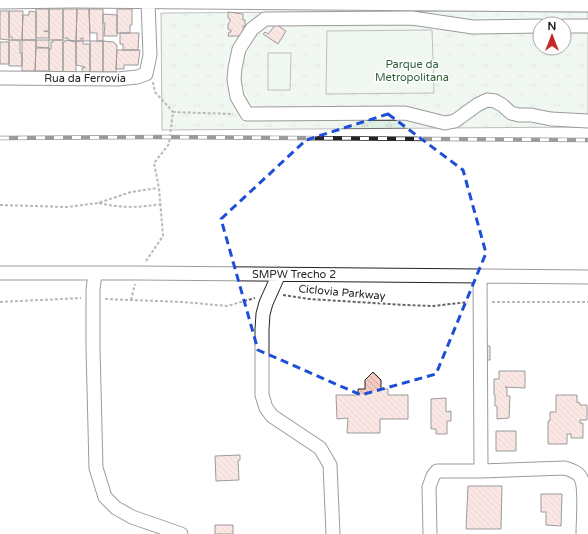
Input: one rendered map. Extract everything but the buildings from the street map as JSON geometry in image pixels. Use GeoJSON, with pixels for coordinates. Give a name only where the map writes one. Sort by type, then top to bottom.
{"type":"FeatureCollection","features":[{"type":"Feature","properties":{"kind":"street"},"geometry":{"type":"LineString","coordinates":[[0,2],[73,0],[148,2],[257,1],[565,3],[588,5]]}},
{"type":"Feature","properties":{"kind":"street"},"geometry":{"type":"LineString","coordinates":[[146,74],[150,55],[148,2]]}},
{"type":"Feature","properties":{"kind":"street"},"geometry":{"type":"LineString","coordinates":[[532,26],[473,27],[412,18],[265,19],[252,30],[239,49],[234,80],[237,97],[246,114],[405,113],[445,123],[455,121],[476,105],[487,100],[495,101],[511,113],[519,115],[531,115],[551,119],[588,121]]}},
{"type":"Feature","properties":{"kind":"street"},"geometry":{"type":"LineString","coordinates":[[572,26],[588,26]]}},
{"type":"Feature","properties":{"kind":"street","name":"Rua da Ferrovia"},"geometry":{"type":"LineString","coordinates":[[0,78],[118,79],[137,77],[146,74]]}},
{"type":"Feature","properties":{"kind":"street","name":"SMPW Trecho 2"},"geometry":{"type":"LineString","coordinates":[[0,273],[588,277]]}},
{"type":"Feature","properties":{"kind":"street"},"geometry":{"type":"LineString","coordinates":[[95,273],[93,348],[96,468],[106,497],[116,508],[132,517],[181,534]]}},
{"type":"Feature","properties":{"kind":"street"},"geometry":{"type":"LineString","coordinates":[[279,274],[266,303],[262,321],[262,395],[266,408],[272,416],[320,448],[327,458],[330,465],[333,534]]}},
{"type":"Feature","properties":{"kind":"street"},"geometry":{"type":"LineString","coordinates":[[480,276],[481,470]]}},
{"type":"Feature","properties":{"kind":"street"},"geometry":{"type":"LineString","coordinates":[[430,534],[430,486],[433,476],[437,471],[565,468],[575,471],[581,477],[584,488],[583,534]]}},
{"type":"Feature","properties":{"kind":"path"},"geometry":{"type":"LineString","coordinates":[[146,74],[152,82],[155,92],[173,112],[246,114]]}},
{"type":"Feature","properties":{"kind":"path"},"geometry":{"type":"LineString","coordinates":[[130,300],[138,273],[164,236],[159,188],[154,163],[168,144],[173,112]]}},
{"type":"Feature","properties":{"kind":"path"},"geometry":{"type":"LineString","coordinates":[[0,206],[67,207],[98,203],[131,192],[159,188]]}},
{"type":"Feature","properties":{"kind":"path"},"geometry":{"type":"LineString","coordinates":[[98,203],[116,207],[140,208],[161,204]]}},
{"type":"Feature","properties":{"kind":"path","name":"Ciclovia Parkway"},"geometry":{"type":"LineString","coordinates":[[0,302],[72,298],[183,302],[227,306],[271,294],[309,299],[433,306],[480,302],[588,302]]}},
{"type":"Feature","properties":{"kind":"highlighted area"},"geometry":{"type":"Polygon","coordinates":[[[388,114],[463,170],[486,253],[436,374],[361,395],[258,350],[221,219],[306,140],[388,114]]]}},
{"type":"Feature","properties":{"kind":"green space","name":"Parque da Metropolitana"},"geometry":{"type":"Polygon","coordinates":[[[445,11],[588,12],[588,127],[162,130],[161,13],[445,11]]]}},
{"type":"Feature","properties":{"kind":"green space"},"geometry":{"type":"Polygon","coordinates":[[[432,30],[434,93],[326,94],[327,31],[432,30]]]}},
{"type":"Feature","properties":{"kind":"green space"},"geometry":{"type":"Polygon","coordinates":[[[268,53],[291,53],[290,90],[268,90],[268,53]]]}},
{"type":"Feature","properties":{"kind":"railway"},"geometry":{"type":"LineString","coordinates":[[0,138],[160,137],[588,140]]}}]}
